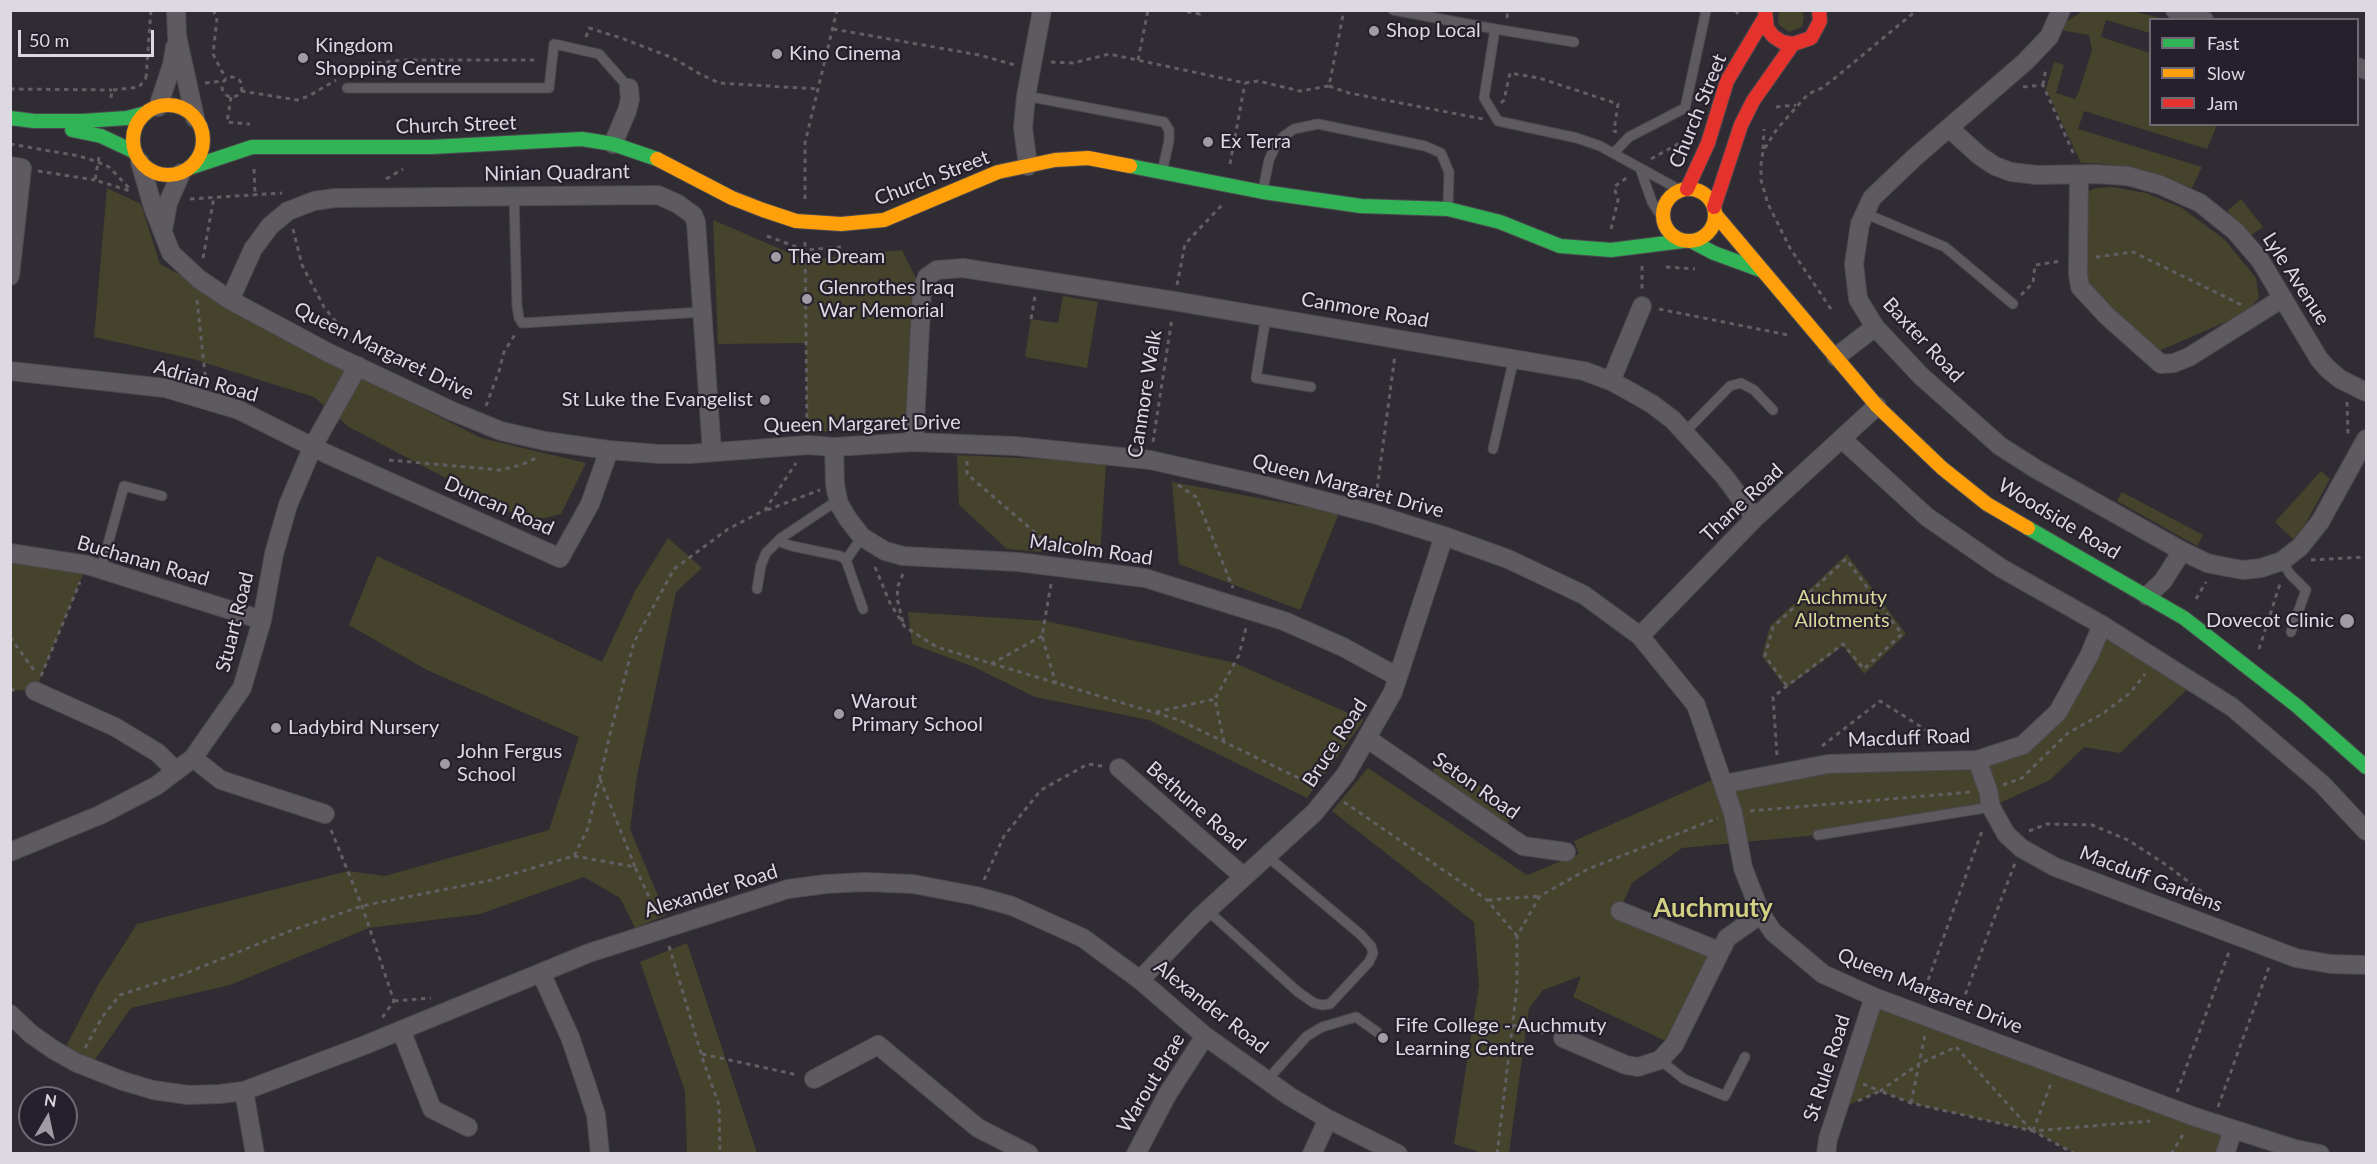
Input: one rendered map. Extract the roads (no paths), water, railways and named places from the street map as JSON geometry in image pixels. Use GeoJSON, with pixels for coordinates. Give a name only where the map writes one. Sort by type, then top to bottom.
{"type":"FeatureCollection","features":[{"type":"Feature","properties":{"kind":"street"},"geometry":{"type":"LineString","coordinates":[[163,230],[171,199],[186,170],[202,149],[199,124],[177,36],[176,10]]}},
{"type":"Feature","properties":{"kind":"street"},"geometry":{"type":"LineString","coordinates":[[1028,166],[1023,128],[1026,96],[1042,10]]}},
{"type":"Feature","properties":{"kind":"street"},"geometry":{"type":"LineString","coordinates":[[1765,14],[1767,28],[1773,36],[1782,42],[1793,44],[1811,38],[1817,30],[1820,16],[1832,10]]}},
{"type":"Feature","properties":{"kind":"street","name":"Baxter Road"},"geometry":{"type":"LineString","coordinates":[[2061,10],[2049,37],[1872,198],[1864,213],[1855,246],[1855,284],[1858,299],[1875,327],[1921,376],[2000,446],[2036,469],[2207,563],[2243,570],[2288,563]]}},
{"type":"Feature","properties":{"kind":"street"},"geometry":{"type":"LineString","coordinates":[[2175,10],[2198,18]]}},
{"type":"Feature","properties":{"kind":"street","name":"Church Street"},"geometry":{"type":"LineString","coordinates":[[1684,190],[1708,143],[1728,81],[1765,14]]}},
{"type":"Feature","properties":{"kind":"street"},"geometry":{"type":"LineString","coordinates":[[137,157],[133,140],[136,126],[152,110],[172,65],[177,36]]}},
{"type":"Feature","properties":{"kind":"street"},"geometry":{"type":"LineString","coordinates":[[1687,241],[1699,239],[1711,229],[1714,210],[1741,125],[1753,101],[1793,44]]}},
{"type":"Feature","properties":{"kind":"street"},"geometry":{"type":"LineString","coordinates":[[613,144],[627,111],[630,99],[629,88]]}},
{"type":"Feature","properties":{"kind":"street"},"geometry":{"type":"LineString","coordinates":[[34,121],[128,118],[170,105],[183,108],[199,124]]}},
{"type":"Feature","properties":{"kind":"street"},"geometry":{"type":"LineString","coordinates":[[10,118],[101,136],[137,157],[147,169],[160,175],[186,170]]}},
{"type":"Feature","properties":{"kind":"street","name":"Church Street"},"geometry":{"type":"LineString","coordinates":[[199,124],[225,139],[252,147],[431,147],[582,139],[613,144],[651,156],[732,198],[796,221],[841,224],[884,220],[998,172],[1055,160],[1088,158],[1263,192],[1361,206],[1448,209],[1500,222],[1560,246],[1611,250],[1687,241]]}},
{"type":"Feature","properties":{"kind":"street","name":"Lyle Avenue"},"geometry":{"type":"LineString","coordinates":[[1949,128],[1980,156],[1995,166],[2011,172],[2037,175],[2113,175],[2144,180],[2179,192],[2200,203],[2218,215],[2248,245],[2328,369],[2346,382],[2367,392]]}},
{"type":"Feature","properties":{"kind":"street","name":"Church Street"},"geometry":{"type":"LineString","coordinates":[[186,170],[252,147]]}},
{"type":"Feature","properties":{"kind":"street","name":"Queen Margaret Drive"},"geometry":{"type":"LineString","coordinates":[[137,157],[171,253],[199,279],[230,300],[380,378],[501,431],[553,442],[609,450],[680,454],[808,445],[834,447],[914,442],[1015,446],[1150,460],[1258,484],[1374,514],[1508,559],[1584,595],[1640,636],[1695,705],[1724,784],[1733,813],[1743,867],[1761,914],[1773,932],[1823,974],[1922,1015],[1951,1033],[1979,1036],[2058,1066],[2166,1114],[2203,1120],[2295,1149],[2320,1154]]}},
{"type":"Feature","properties":{"kind":"street"},"geometry":{"type":"LineString","coordinates":[[10,276],[16,167]]}},
{"type":"Feature","properties":{"kind":"street"},"geometry":{"type":"LineString","coordinates":[[2081,175],[2078,274],[2080,287],[2107,316],[2161,364],[2174,363],[2189,357],[2283,298]]}},
{"type":"Feature","properties":{"kind":"street"},"geometry":{"type":"LineString","coordinates":[[1714,210],[1703,193],[1684,190],[1674,194],[1665,205],[1664,223],[1676,238],[1764,271]]}},
{"type":"Feature","properties":{"kind":"street","name":"Ninian Quadrant"},"geometry":{"type":"LineString","coordinates":[[230,300],[253,249],[270,226],[288,211],[314,201],[335,198],[658,195],[678,204],[693,215],[696,222],[712,452]]}},
{"type":"Feature","properties":{"kind":"street","name":"Woodside Road"},"geometry":{"type":"LineString","coordinates":[[1714,210],[1877,406],[1942,468],[1987,504],[2147,596],[2210,636],[2297,706],[2367,767]]}},
{"type":"Feature","properties":{"kind":"street","name":"Church Street"},"geometry":{"type":"LineString","coordinates":[[1631,248],[1664,223]]}},
{"type":"Feature","properties":{"kind":"street","name":"Canmore Road"},"geometry":{"type":"LineString","coordinates":[[914,442],[922,291],[927,277],[937,270],[950,268],[1174,301],[1584,371],[1611,381],[1652,404],[1684,432],[1724,476],[1755,518]]}},
{"type":"Feature","properties":{"kind":"street"},"geometry":{"type":"LineString","coordinates":[[1611,381],[1642,306]]}},
{"type":"Feature","properties":{"kind":"street"},"geometry":{"type":"LineString","coordinates":[[1836,357],[1875,327]]}},
{"type":"Feature","properties":{"kind":"street","name":"Stuart Road"},"geometry":{"type":"LineString","coordinates":[[10,852],[100,815],[156,786],[193,758],[242,688],[262,620],[274,554],[288,505],[313,446],[358,366]]}},
{"type":"Feature","properties":{"kind":"street","name":"Adrian Road"},"geometry":{"type":"LineString","coordinates":[[10,371],[165,388],[239,410],[313,446]]}},
{"type":"Feature","properties":{"kind":"street","name":"Thane Road"},"geometry":{"type":"LineString","coordinates":[[1640,636],[1755,518],[1877,406]]}},
{"type":"Feature","properties":{"kind":"street"},"geometry":{"type":"LineString","coordinates":[[1842,439],[1927,517],[2001,568],[2102,625],[2232,707],[2322,784],[2367,831]]}},
{"type":"Feature","properties":{"kind":"street","name":"Duncan Road"},"geometry":{"type":"LineString","coordinates":[[313,446],[560,558],[590,504],[609,450]]}},
{"type":"Feature","properties":{"kind":"street"},"geometry":{"type":"LineString","coordinates":[[834,447],[839,504],[848,519],[867,540]]}},
{"type":"Feature","properties":{"kind":"street"},"geometry":{"type":"LineString","coordinates":[[2288,563],[2320,522],[2364,450]]}},
{"type":"Feature","properties":{"kind":"street","name":"Bruce Road"},"geometry":{"type":"LineString","coordinates":[[1140,980],[1169,947],[1207,910],[1332,794],[1368,739],[1393,692],[1444,536]]}},
{"type":"Feature","properties":{"kind":"street","name":"Malcolm Road"},"geometry":{"type":"LineString","coordinates":[[867,540],[885,551],[910,556],[1018,562],[1145,578],[1284,621],[1334,642],[1398,677]]}},
{"type":"Feature","properties":{"kind":"street"},"geometry":{"type":"LineString","coordinates":[[2147,596],[2163,581],[2182,551]]}},
{"type":"Feature","properties":{"kind":"street","name":"Buchanan Road"},"geometry":{"type":"LineString","coordinates":[[10,553],[94,567],[262,620]]}},
{"type":"Feature","properties":{"kind":"street","name":"Macduff Road"},"geometry":{"type":"LineString","coordinates":[[1724,784],[1778,772],[1851,763],[1975,760],[2023,745],[2058,712],[2089,656],[2102,625]]}},
{"type":"Feature","properties":{"kind":"street"},"geometry":{"type":"LineString","coordinates":[[35,691],[115,727],[158,753],[176,771]]}},
{"type":"Feature","properties":{"kind":"street","name":"Seton Road"},"geometry":{"type":"LineString","coordinates":[[1368,739],[1523,846],[1566,852]]}},
{"type":"Feature","properties":{"kind":"street"},"geometry":{"type":"LineString","coordinates":[[193,758],[221,780],[325,814]]}},
{"type":"Feature","properties":{"kind":"street","name":"Macduff Gardens"},"geometry":{"type":"LineString","coordinates":[[1975,760],[1991,807],[2016,842],[2055,867],[2296,958],[2331,964],[2367,965]]}},
{"type":"Feature","properties":{"kind":"street","name":"Bethune Road"},"geometry":{"type":"LineString","coordinates":[[1119,768],[1244,877]]}},
{"type":"Feature","properties":{"kind":"street","name":"Alexander Road"},"geometry":{"type":"LineString","coordinates":[[14,1024],[77,1063],[153,1090],[188,1095],[244,1091],[365,1045],[590,953],[788,889],[826,884],[913,884],[976,896],[1035,915],[1083,938],[1140,980],[1205,1036],[1289,1096],[1328,1119],[1398,1154]]}},
{"type":"Feature","properties":{"kind":"street"},"geometry":{"type":"LineString","coordinates":[[1620,910],[1719,951]]}},
{"type":"Feature","properties":{"kind":"street"},"geometry":{"type":"LineString","coordinates":[[1563,1038],[1626,1065],[1638,1067],[1660,1060],[1674,1045],[1727,938],[1761,914]]}},
{"type":"Feature","properties":{"kind":"street"},"geometry":{"type":"LineString","coordinates":[[541,973],[570,1037],[587,1087],[598,1124],[600,1154]]}},
{"type":"Feature","properties":{"kind":"street","name":"St Rule Road"},"geometry":{"type":"LineString","coordinates":[[1826,1154],[1874,997]]}},
{"type":"Feature","properties":{"kind":"street"},"geometry":{"type":"LineString","coordinates":[[401,1030],[432,1109],[468,1127]]}},
{"type":"Feature","properties":{"kind":"street","name":"Warout Brae"},"geometry":{"type":"LineString","coordinates":[[1136,1154],[1167,1095],[1205,1036]]}},
{"type":"Feature","properties":{"kind":"street"},"geometry":{"type":"LineString","coordinates":[[814,1079],[878,1045],[978,1128],[1029,1154]]}},
{"type":"Feature","properties":{"kind":"street"},"geometry":{"type":"LineString","coordinates":[[244,1091],[255,1154]]}},
{"type":"Feature","properties":{"kind":"street"},"geometry":{"type":"LineString","coordinates":[[1312,1154],[1328,1119]]}},
{"type":"Feature","properties":{"kind":"street"},"geometry":{"type":"LineString","coordinates":[[2225,1154],[2233,1130]]}},
{"type":"Feature","properties":{"kind":"lane"},"geometry":{"type":"LineString","coordinates":[[1394,10],[1574,42]]}},
{"type":"Feature","properties":{"kind":"lane"},"geometry":{"type":"LineString","coordinates":[[1614,153],[1629,137],[1685,108],[1706,11]]}},
{"type":"Feature","properties":{"kind":"lane"},"geometry":{"type":"LineString","coordinates":[[1495,29],[1484,98],[1498,121],[1577,138],[1600,146],[1684,190]]}},
{"type":"Feature","properties":{"kind":"lane"},"geometry":{"type":"LineString","coordinates":[[347,88],[549,88],[554,44],[599,54],[629,88]]}},
{"type":"Feature","properties":{"kind":"lane"},"geometry":{"type":"LineString","coordinates":[[1026,96],[1164,122],[1169,130],[1169,141],[1162,172]]}},
{"type":"Feature","properties":{"kind":"lane"},"geometry":{"type":"LineString","coordinates":[[1263,192],[1269,160],[1280,140],[1294,129],[1318,124],[1425,146],[1441,153],[1449,172],[1448,209]]}},
{"type":"Feature","properties":{"kind":"lane"},"geometry":{"type":"LineString","coordinates":[[1640,168],[1652,202],[1664,223]]}},
{"type":"Feature","properties":{"kind":"lane"},"geometry":{"type":"LineString","coordinates":[[514,196],[518,306],[522,323],[703,312]]}},
{"type":"Feature","properties":{"kind":"lane"},"geometry":{"type":"LineString","coordinates":[[1864,213],[1945,247],[2013,304]]}},
{"type":"Feature","properties":{"kind":"lane"},"geometry":{"type":"LineString","coordinates":[[1266,316],[1256,378],[1311,387]]}},
{"type":"Feature","properties":{"kind":"lane"},"geometry":{"type":"LineString","coordinates":[[1493,449],[1514,358]]}},
{"type":"Feature","properties":{"kind":"lane"},"geometry":{"type":"LineString","coordinates":[[1684,432],[1730,386],[1741,383],[1754,390],[1773,410]]}},
{"type":"Feature","properties":{"kind":"lane"},"geometry":{"type":"LineString","coordinates":[[94,567],[124,486],[162,496]]}},
{"type":"Feature","properties":{"kind":"lane"},"geometry":{"type":"LineString","coordinates":[[757,589],[761,565],[766,553],[781,538],[829,506],[839,504]]}},
{"type":"Feature","properties":{"kind":"lane"},"geometry":{"type":"LineString","coordinates":[[781,538],[783,543],[840,556],[846,560],[863,609]]}},
{"type":"Feature","properties":{"kind":"lane"},"geometry":{"type":"LineString","coordinates":[[846,560],[867,540]]}},
{"type":"Feature","properties":{"kind":"lane"},"geometry":{"type":"LineString","coordinates":[[2288,563],[2306,590],[2291,632]]}},
{"type":"Feature","properties":{"kind":"lane"},"geometry":{"type":"LineString","coordinates":[[1818,835],[1991,807]]}},
{"type":"Feature","properties":{"kind":"lane"},"geometry":{"type":"LineString","coordinates":[[1207,910],[1298,992],[1314,1002],[1322,1005],[1330,1004],[1369,962],[1373,953],[1371,946],[1360,934],[1267,856]]}},
{"type":"Feature","properties":{"kind":"lane"},"geometry":{"type":"LineString","coordinates":[[1267,1080],[1307,1036],[1322,1027],[1356,1017],[1377,1032]]}},
{"type":"Feature","properties":{"kind":"lane"},"geometry":{"type":"LineString","coordinates":[[1660,1060],[1684,1079],[1725,1096],[1745,1057]]}},
{"type":"Feature","properties":{"kind":"place","name":"Shop Local"},"geometry":{"type":"Point","coordinates":[1374,31]}},
{"type":"Feature","properties":{"kind":"place","name":"Kino Cinema"},"geometry":{"type":"Point","coordinates":[777,54]}},
{"type":"Feature","properties":{"kind":"place","name":"Kingdom Shopping Centre"},"geometry":{"type":"Point","coordinates":[303,58]}},
{"type":"Feature","properties":{"kind":"place","name":"Ex Terra"},"geometry":{"type":"Point","coordinates":[1208,142]}},
{"type":"Feature","properties":{"kind":"place","name":"The Dream"},"geometry":{"type":"Point","coordinates":[776,257]}},
{"type":"Feature","properties":{"kind":"place","name":"Glenrothes Iraq War Memorial"},"geometry":{"type":"Point","coordinates":[807,299]}},
{"type":"Feature","properties":{"kind":"place","name":"St Luke the Evangelist"},"geometry":{"type":"Point","coordinates":[765,400]}},
{"type":"Feature","properties":{"kind":"place","name":"Dovecot Clinic"},"geometry":{"type":"Point","coordinates":[2347,621]}},
{"type":"Feature","properties":{"kind":"place","name":"Warout Primary School"},"geometry":{"type":"Point","coordinates":[839,714]}},
{"type":"Feature","properties":{"kind":"place","name":"Ladybird Nursery"},"geometry":{"type":"Point","coordinates":[276,728]}},
{"type":"Feature","properties":{"kind":"place","name":"John Fergus School"},"geometry":{"type":"Point","coordinates":[445,764]}},
{"type":"Feature","properties":{"kind":"place","name":"Fife College - Auchmuty Learning Centre"},"geometry":{"type":"Point","coordinates":[1383,1038]}},
{"type":"Feature","properties":{"kind":"district","name":"Auchmuty"},"geometry":{"type":"Point","coordinates":[1713,909]}},
{"type":"Feature","properties":{"kind":"park label","name":"Auchmuty Allotments"},"geometry":{"type":"Point","coordinates":[1842,610]}}]}
